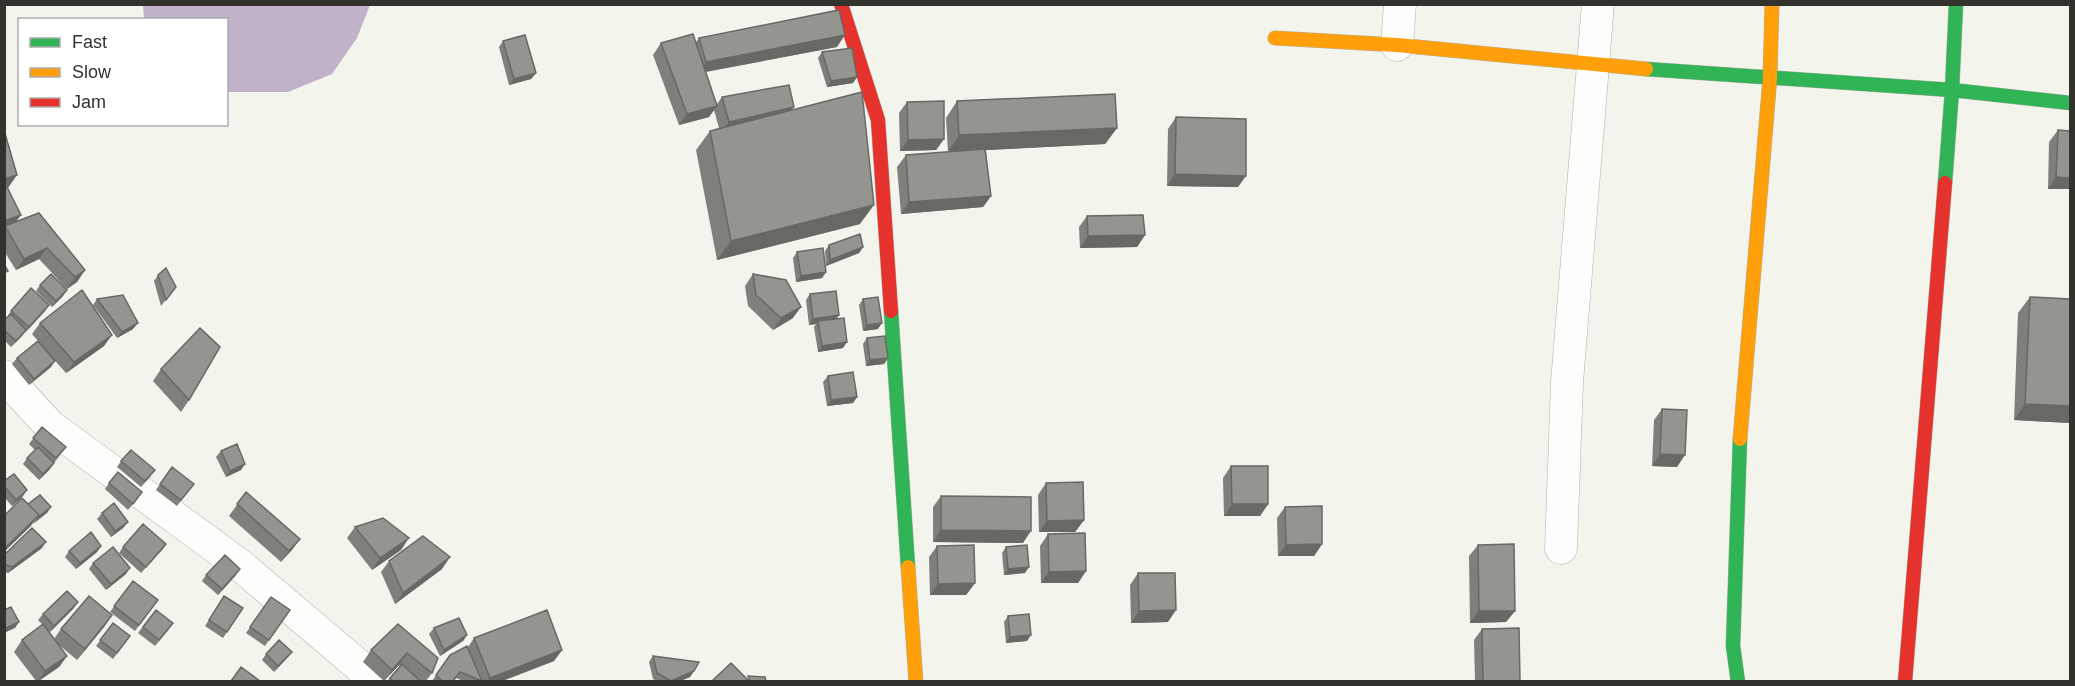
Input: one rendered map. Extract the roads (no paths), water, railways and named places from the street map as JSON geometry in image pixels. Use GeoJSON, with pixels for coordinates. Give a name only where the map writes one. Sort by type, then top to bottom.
{"type":"FeatureCollection","features":[{"type":"Feature","properties":{"kind":"street"},"geometry":{"type":"LineString","coordinates":[[841,4],[878,120],[916,681]]}},
{"type":"Feature","properties":{"kind":"street"},"geometry":{"type":"LineString","coordinates":[[1397,45],[1400,4]]}},
{"type":"Feature","properties":{"kind":"street"},"geometry":{"type":"LineString","coordinates":[[1561,548],[1567,382],[1598,4]]}},
{"type":"Feature","properties":{"kind":"street"},"geometry":{"type":"LineString","coordinates":[[1738,681],[1734,646],[1738,469],[1770,77],[1772,4]]}},
{"type":"Feature","properties":{"kind":"street"},"geometry":{"type":"LineString","coordinates":[[1905,681],[1952,90],[1956,4]]}},
{"type":"Feature","properties":{"kind":"street"},"geometry":{"type":"LineString","coordinates":[[1275,38],[1397,45],[1594,64],[1952,90],[2070,103]]}},
{"type":"Feature","properties":{"kind":"street"},"geometry":{"type":"LineString","coordinates":[[4,376],[50,426],[240,565],[378,681]]}}]}
